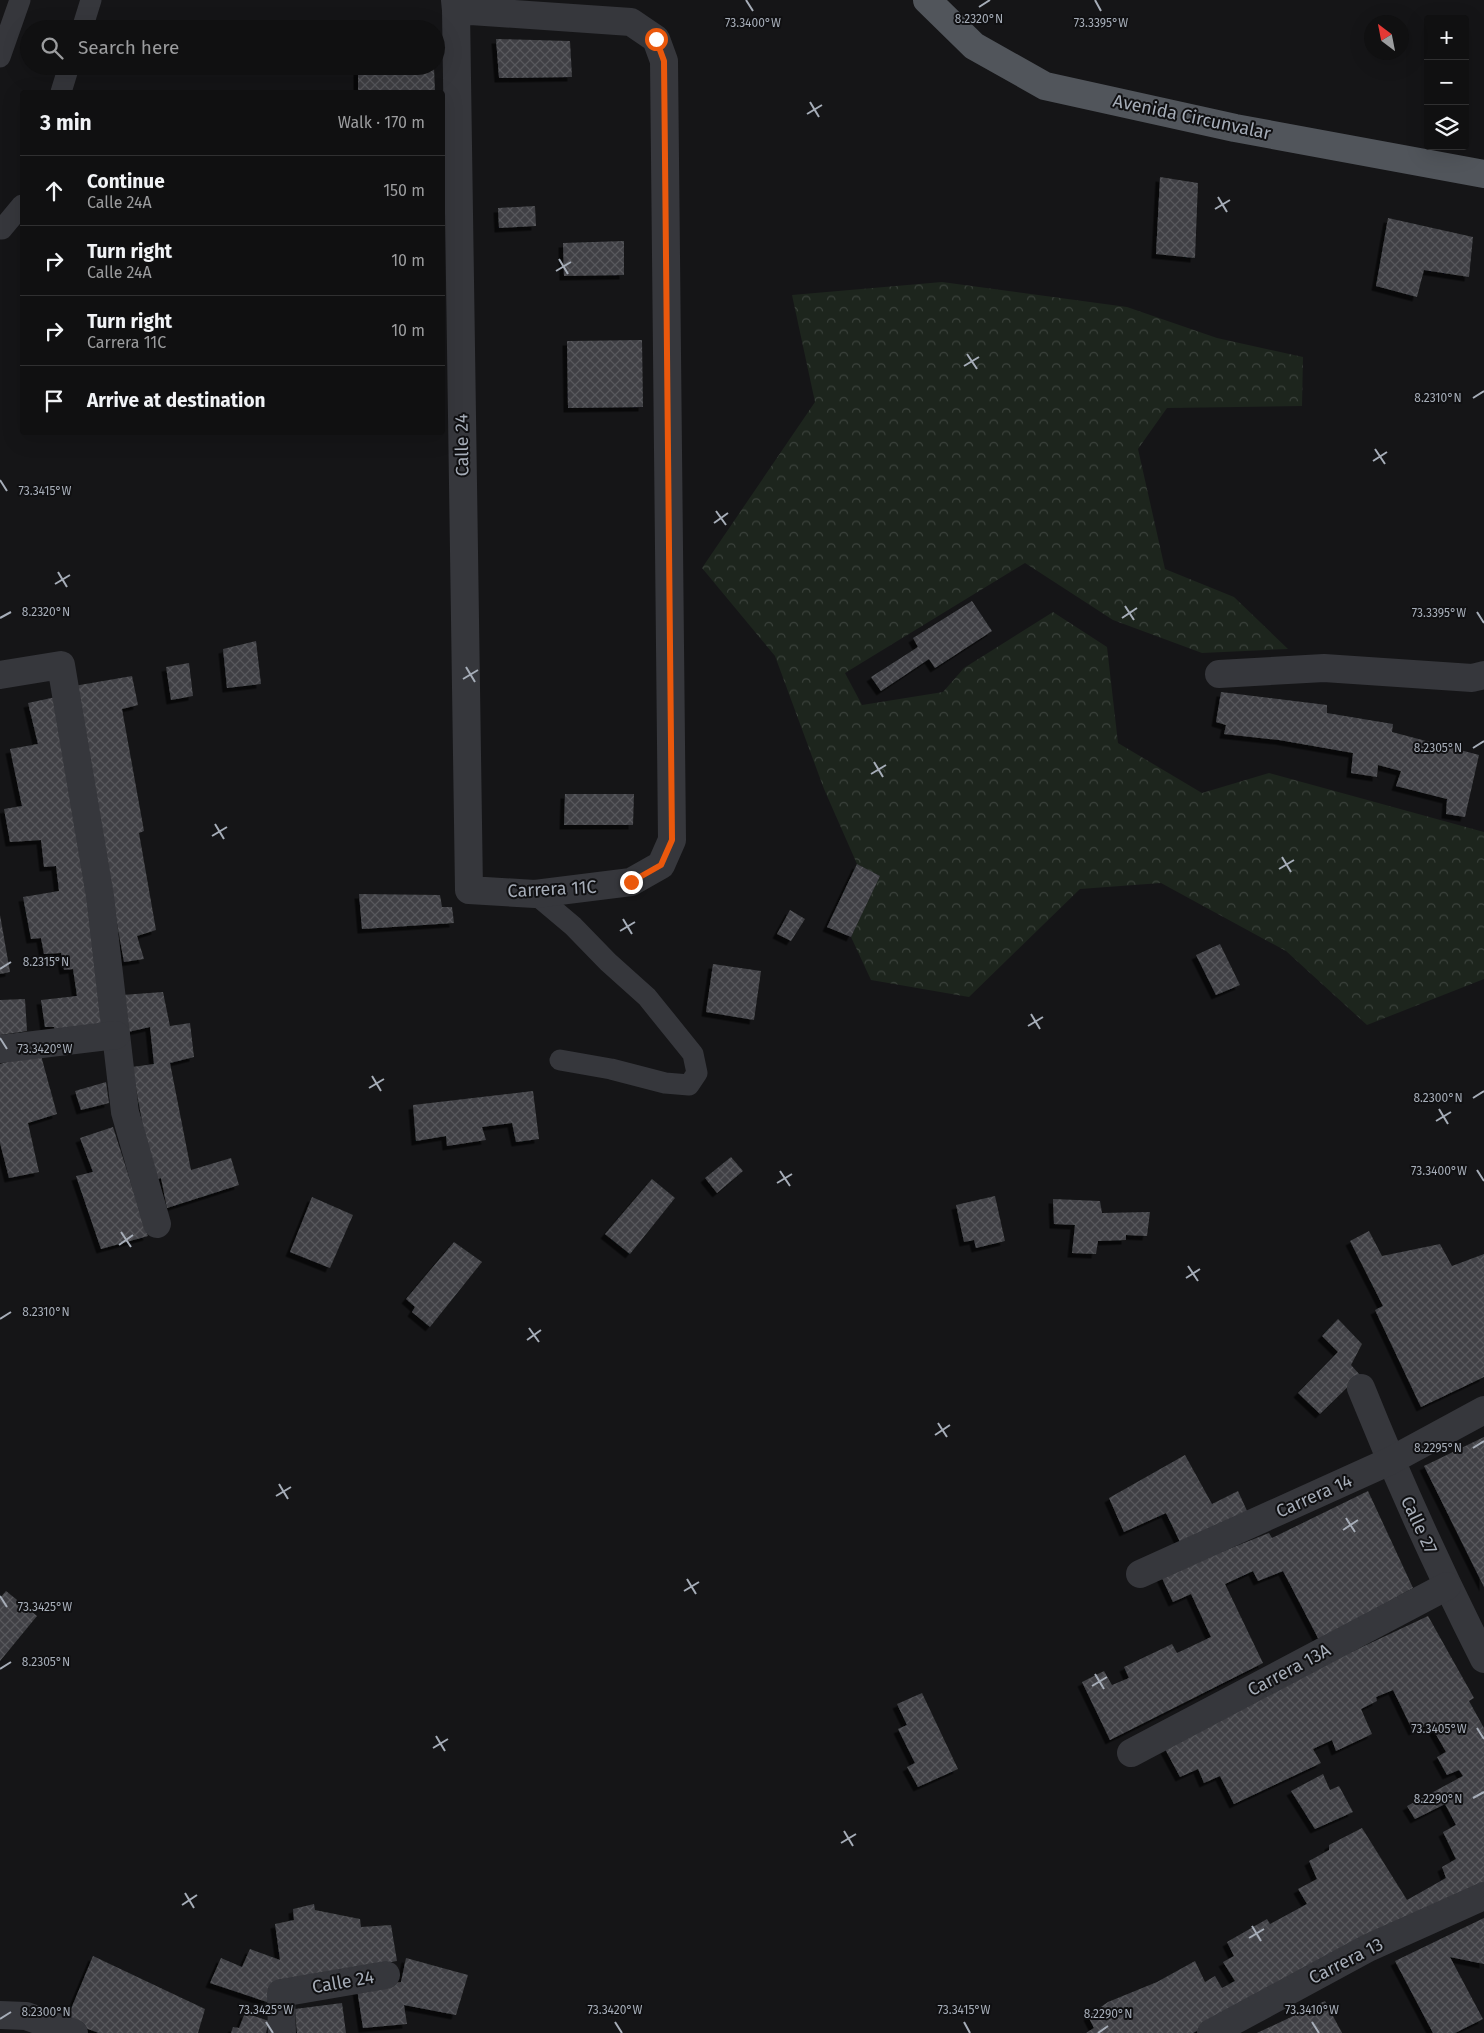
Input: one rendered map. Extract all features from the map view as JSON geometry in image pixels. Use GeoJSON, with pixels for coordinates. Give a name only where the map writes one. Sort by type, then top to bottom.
{"type":"FeatureCollection","features":[{"type":"Feature","properties":{"kind":"main road","name":"Avenida Circunvalar"},"geometry":{"type":"LineString","coordinates":[[927,0],[974,46],[1045,86],[1235,128],[1484,174]]}},
{"type":"Feature","properties":{"kind":"street","name":"Carrera 11C"},"geometry":{"type":"LineString","coordinates":[[455,5],[631,22],[656,39],[664,61],[672,840],[661,865],[631,882],[534,894],[469,890]]}},
{"type":"Feature","properties":{"kind":"street","name":"Calle 24"},"geometry":{"type":"LineString","coordinates":[[455,5],[469,890]]}},
{"type":"Feature","properties":{"kind":"street"},"geometry":{"type":"LineString","coordinates":[[0,675],[61,665],[100,896],[125,1112],[158,1224]]}},
{"type":"Feature","properties":{"kind":"street"},"geometry":{"type":"LineString","coordinates":[[1219,674],[1324,668],[1472,678],[1484,676]]}},
{"type":"Feature","properties":{"kind":"street"},"geometry":{"type":"LineString","coordinates":[[0,1050],[116,1035]]}},
{"type":"Feature","properties":{"kind":"street","name":"Calle 27"},"geometry":{"type":"LineString","coordinates":[[1360,1388],[1390,1461],[1447,1586],[1484,1658]]}},
{"type":"Feature","properties":{"kind":"street","name":"Carrera 14"},"geometry":{"type":"LineString","coordinates":[[1140,1574],[1390,1461],[1484,1410]]}},
{"type":"Feature","properties":{"kind":"street","name":"Carrera 13A"},"geometry":{"type":"LineString","coordinates":[[1131,1753],[1447,1586]]}},
{"type":"Feature","properties":{"kind":"street","name":"Carrera 13"},"geometry":{"type":"LineString","coordinates":[[1211,2033],[1368,1948],[1484,1896]]}},
{"type":"Feature","properties":{"kind":"street","name":"Calle 24"},"geometry":{"type":"LineString","coordinates":[[282,2033],[281,1993],[386,1974]]}},
{"type":"Feature","properties":{"kind":"street"},"geometry":{"type":"LineString","coordinates":[[0,2015],[26,2016],[74,2033]]}},
{"type":"Feature","properties":{"kind":"lane"},"geometry":{"type":"LineString","coordinates":[[0,57],[20,0]]}},
{"type":"Feature","properties":{"kind":"lane"},"geometry":{"type":"LineString","coordinates":[[85,20],[91,0]]}},
{"type":"Feature","properties":{"kind":"lane"},"geometry":{"type":"LineString","coordinates":[[62,90],[67,75]]}},
{"type":"Feature","properties":{"kind":"lane"},"geometry":{"type":"LineString","coordinates":[[0,229],[20,207]]}},
{"type":"Feature","properties":{"kind":"lane"},"geometry":{"type":"LineString","coordinates":[[534,894],[573,926],[608,962],[647,997],[692,1054],[697,1073],[689,1084],[665,1083],[611,1069],[560,1060]]}},
{"type":"Feature","properties":{"kind":"green space"},"geometry":{"type":"Polygon","coordinates":[[[942,282],[1127,307],[1217,338],[1303,357],[1302,406],[1167,408],[1138,449],[1165,569],[1234,597],[1288,649],[1202,653],[1113,620],[1025,563],[845,673],[862,705],[943,692],[964,668],[1053,612],[1107,647],[1118,743],[1202,793],[1269,773],[1484,832],[1484,979],[1367,1025],[1286,951],[1161,883],[1080,889],[969,997],[871,980],[851,937],[880,876],[857,864],[824,789],[775,656],[702,568],[815,402],[792,295],[942,282]]]}},
{"type":"Feature","properties":{"kind":"building"},"geometry":{"type":"Polygon","coordinates":[[[496,39],[570,41],[572,77],[499,78],[496,39]]]}},
{"type":"Feature","properties":{"kind":"building"},"geometry":{"type":"Polygon","coordinates":[[[358,75],[434,75],[435,90],[358,90],[358,75]]]}},
{"type":"Feature","properties":{"kind":"building"},"geometry":{"type":"Polygon","coordinates":[[[1160,177],[1198,183],[1195,258],[1156,254],[1160,177]]]}},
{"type":"Feature","properties":{"kind":"building"},"geometry":{"type":"Polygon","coordinates":[[[535,206],[536,226],[499,228],[498,208],[535,206]]]}},
{"type":"Feature","properties":{"kind":"building"},"geometry":{"type":"Polygon","coordinates":[[[1388,218],[1473,237],[1469,277],[1424,270],[1417,297],[1376,286],[1388,218]]]}},
{"type":"Feature","properties":{"kind":"building"},"geometry":{"type":"Polygon","coordinates":[[[624,241],[624,275],[564,276],[563,243],[624,241]]]}},
{"type":"Feature","properties":{"kind":"building"},"geometry":{"type":"Polygon","coordinates":[[[642,340],[643,407],[568,408],[567,341],[642,340]]]}},
{"type":"Feature","properties":{"kind":"building"},"geometry":{"type":"Polygon","coordinates":[[[972,601],[992,631],[935,668],[929,659],[881,691],[871,677],[918,647],[913,638],[972,601]]]}},
{"type":"Feature","properties":{"kind":"building"},"geometry":{"type":"Polygon","coordinates":[[[256,641],[261,684],[227,688],[223,649],[256,641]]]}},
{"type":"Feature","properties":{"kind":"building"},"geometry":{"type":"Polygon","coordinates":[[[189,663],[193,696],[171,700],[166,667],[189,663]]]}},
{"type":"Feature","properties":{"kind":"building"},"geometry":{"type":"Polygon","coordinates":[[[132,676],[138,705],[122,709],[144,831],[139,833],[156,930],[137,936],[144,959],[124,962],[74,686],[132,676]]]}},
{"type":"Feature","properties":{"kind":"building"},"geometry":{"type":"Polygon","coordinates":[[[1221,692],[1327,705],[1327,713],[1393,724],[1392,732],[1479,755],[1465,817],[1446,814],[1447,799],[1396,786],[1401,771],[1378,765],[1377,777],[1351,773],[1353,753],[1279,740],[1224,734],[1226,725],[1216,722],[1221,692]]]}},
{"type":"Feature","properties":{"kind":"building"},"geometry":{"type":"Polygon","coordinates":[[[56,697],[107,1028],[57,1036],[54,1027],[45,1027],[41,1000],[77,996],[73,969],[64,970],[61,953],[44,954],[41,938],[31,939],[23,897],[59,891],[56,866],[44,867],[41,840],[10,842],[4,809],[22,806],[10,749],[38,744],[28,703],[56,697]]]}},
{"type":"Feature","properties":{"kind":"building"},"geometry":{"type":"Polygon","coordinates":[[[565,794],[634,794],[633,825],[564,825],[565,794]]]}},
{"type":"Feature","properties":{"kind":"building"},"geometry":{"type":"Polygon","coordinates":[[[857,864],[880,876],[851,937],[827,927],[857,864]]]}},
{"type":"Feature","properties":{"kind":"building"},"geometry":{"type":"Polygon","coordinates":[[[359,894],[440,895],[442,907],[452,907],[454,923],[362,929],[359,894]]]}},
{"type":"Feature","properties":{"kind":"building"},"geometry":{"type":"Polygon","coordinates":[[[790,910],[805,919],[791,941],[777,934],[790,910]]]}},
{"type":"Feature","properties":{"kind":"building"},"geometry":{"type":"Polygon","coordinates":[[[0,915],[10,972],[0,974],[0,915]]]}},
{"type":"Feature","properties":{"kind":"building"},"geometry":{"type":"Polygon","coordinates":[[[1220,944],[1240,985],[1216,995],[1196,955],[1220,944]]]}},
{"type":"Feature","properties":{"kind":"building"},"geometry":{"type":"Polygon","coordinates":[[[713,964],[761,971],[754,1020],[706,1012],[713,964]]]}},
{"type":"Feature","properties":{"kind":"building"},"geometry":{"type":"Polygon","coordinates":[[[163,992],[170,1026],[190,1023],[194,1057],[170,1063],[191,1170],[231,1158],[239,1185],[167,1208],[161,1178],[153,1180],[132,1067],[154,1064],[150,1027],[128,1032],[122,995],[163,992]]]}},
{"type":"Feature","properties":{"kind":"building"},"geometry":{"type":"Polygon","coordinates":[[[25,999],[27,1031],[0,1035],[0,1000],[25,999]]]}},
{"type":"Feature","properties":{"kind":"building"},"geometry":{"type":"Polygon","coordinates":[[[40,1052],[57,1114],[28,1123],[39,1172],[9,1178],[0,1143],[0,1064],[40,1052]]]}},
{"type":"Feature","properties":{"kind":"building"},"geometry":{"type":"Polygon","coordinates":[[[106,1082],[109,1103],[81,1110],[75,1091],[106,1082]]]}},
{"type":"Feature","properties":{"kind":"building"},"geometry":{"type":"Polygon","coordinates":[[[533,1091],[539,1139],[516,1142],[512,1123],[482,1127],[486,1140],[447,1146],[446,1136],[416,1141],[413,1105],[533,1091]]]}},
{"type":"Feature","properties":{"kind":"building"},"geometry":{"type":"Polygon","coordinates":[[[113,1127],[148,1236],[101,1249],[76,1176],[93,1172],[80,1138],[113,1127]]]}},
{"type":"Feature","properties":{"kind":"building"},"geometry":{"type":"Polygon","coordinates":[[[731,1157],[743,1171],[717,1193],[705,1178],[731,1157]]]}},
{"type":"Feature","properties":{"kind":"building"},"geometry":{"type":"Polygon","coordinates":[[[652,1179],[675,1198],[630,1254],[605,1234],[652,1179]]]}},
{"type":"Feature","properties":{"kind":"building"},"geometry":{"type":"Polygon","coordinates":[[[995,1196],[1005,1241],[976,1248],[974,1240],[964,1242],[956,1205],[995,1196]]]}},
{"type":"Feature","properties":{"kind":"building"},"geometry":{"type":"Polygon","coordinates":[[[312,1197],[353,1215],[330,1268],[290,1252],[312,1197]]]}},
{"type":"Feature","properties":{"kind":"building"},"geometry":{"type":"Polygon","coordinates":[[[1053,1199],[1100,1201],[1102,1213],[1150,1212],[1147,1236],[1126,1235],[1126,1240],[1098,1241],[1096,1254],[1072,1253],[1075,1225],[1054,1224],[1053,1199]]]}},
{"type":"Feature","properties":{"kind":"building"},"geometry":{"type":"Polygon","coordinates":[[[1369,1231],[1382,1256],[1440,1244],[1452,1266],[1484,1254],[1484,1377],[1421,1407],[1375,1310],[1383,1306],[1350,1241],[1369,1231]]]}},
{"type":"Feature","properties":{"kind":"building"},"geometry":{"type":"Polygon","coordinates":[[[454,1242],[482,1262],[430,1327],[412,1312],[415,1307],[406,1299],[454,1242]]]}},
{"type":"Feature","properties":{"kind":"building"},"geometry":{"type":"Polygon","coordinates":[[[1338,1319],[1362,1344],[1351,1365],[1360,1375],[1320,1414],[1298,1393],[1338,1352],[1322,1336],[1338,1319]]]}},
{"type":"Feature","properties":{"kind":"building"},"geometry":{"type":"Polygon","coordinates":[[[1484,1437],[1484,1587],[1424,1466],[1484,1437]]]}},
{"type":"Feature","properties":{"kind":"building"},"geometry":{"type":"Polygon","coordinates":[[[1185,1455],[1212,1504],[1238,1491],[1248,1513],[1181,1544],[1166,1513],[1124,1532],[1109,1498],[1185,1455]]]}},
{"type":"Feature","properties":{"kind":"building"},"geometry":{"type":"Polygon","coordinates":[[[1368,1491],[1413,1588],[1319,1640],[1283,1571],[1258,1581],[1253,1571],[1225,1584],[1263,1663],[1110,1740],[1082,1682],[1104,1671],[1112,1685],[1129,1678],[1124,1667],[1172,1644],[1177,1653],[1211,1637],[1191,1594],[1173,1602],[1161,1576],[1269,1533],[1272,1538],[1368,1491]]]}},
{"type":"Feature","properties":{"kind":"building"},"geometry":{"type":"Polygon","coordinates":[[[6,1591],[37,1616],[0,1661],[0,1598],[6,1591]]]}},
{"type":"Feature","properties":{"kind":"building"},"geometry":{"type":"Polygon","coordinates":[[[1428,1616],[1474,1698],[1469,1701],[1484,1728],[1484,1883],[1193,2033],[1086,2033],[1094,2028],[1088,2016],[1108,2002],[1157,1982],[1195,1961],[1205,1982],[1215,1976],[1222,1988],[1235,1981],[1223,1962],[1234,1956],[1227,1942],[1267,1919],[1270,1924],[1307,1904],[1298,1889],[1317,1879],[1309,1861],[1329,1850],[1329,1845],[1362,1828],[1407,1900],[1446,1878],[1442,1867],[1456,1859],[1443,1832],[1456,1825],[1445,1804],[1415,1819],[1407,1806],[1463,1776],[1459,1770],[1447,1775],[1437,1757],[1446,1752],[1430,1724],[1413,1731],[1393,1690],[1376,1697],[1377,1701],[1361,1709],[1372,1734],[1336,1751],[1332,1740],[1313,1749],[1321,1763],[1234,1804],[1220,1776],[1204,1783],[1198,1769],[1180,1777],[1165,1749],[1279,1686],[1428,1616]]]}},
{"type":"Feature","properties":{"kind":"building"},"geometry":{"type":"Polygon","coordinates":[[[922,1693],[958,1769],[918,1787],[907,1767],[915,1763],[898,1729],[907,1725],[897,1704],[922,1693]]]}},
{"type":"Feature","properties":{"kind":"building"},"geometry":{"type":"Polygon","coordinates":[[[1323,1774],[1330,1790],[1339,1786],[1353,1812],[1315,1829],[1291,1791],[1323,1774]]]}},
{"type":"Feature","properties":{"kind":"building"},"geometry":{"type":"Polygon","coordinates":[[[314,1904],[315,1910],[360,1919],[361,1927],[391,1925],[397,1961],[278,1981],[267,2002],[210,1983],[221,1958],[242,1967],[250,1949],[280,1960],[275,1924],[294,1920],[293,1909],[314,1904]]]}},
{"type":"Feature","properties":{"kind":"building"},"geometry":{"type":"Polygon","coordinates":[[[1484,1918],[1484,1964],[1450,1957],[1483,2019],[1455,2033],[1433,2033],[1395,1961],[1484,1918]]]}},
{"type":"Feature","properties":{"kind":"building"},"geometry":{"type":"Polygon","coordinates":[[[93,1956],[205,2009],[198,2033],[99,2033],[66,2021],[93,1956]]]}},
{"type":"Feature","properties":{"kind":"building"},"geometry":{"type":"Polygon","coordinates":[[[406,1958],[468,1975],[456,2015],[404,2005],[407,2024],[363,2028],[357,1989],[401,1982],[406,1958]]]}},
{"type":"Feature","properties":{"kind":"building"},"geometry":{"type":"Polygon","coordinates":[[[1325,2001],[1342,2033],[1257,2033],[1325,2001]]]}},
{"type":"Feature","properties":{"kind":"building"},"geometry":{"type":"Polygon","coordinates":[[[342,2003],[346,2033],[297,2033],[295,2009],[342,2003]]]}},
{"type":"Feature","properties":{"kind":"building"},"geometry":{"type":"Polygon","coordinates":[[[245,2013],[269,2021],[266,2033],[231,2033],[233,2027],[239,2028],[245,2013]]]}},
{"type":"Feature","properties":{"kind":"route"},"geometry":{"type":"LineString","coordinates":[[631,882],[661,865],[672,840],[664,61],[656,39]]}}]}
